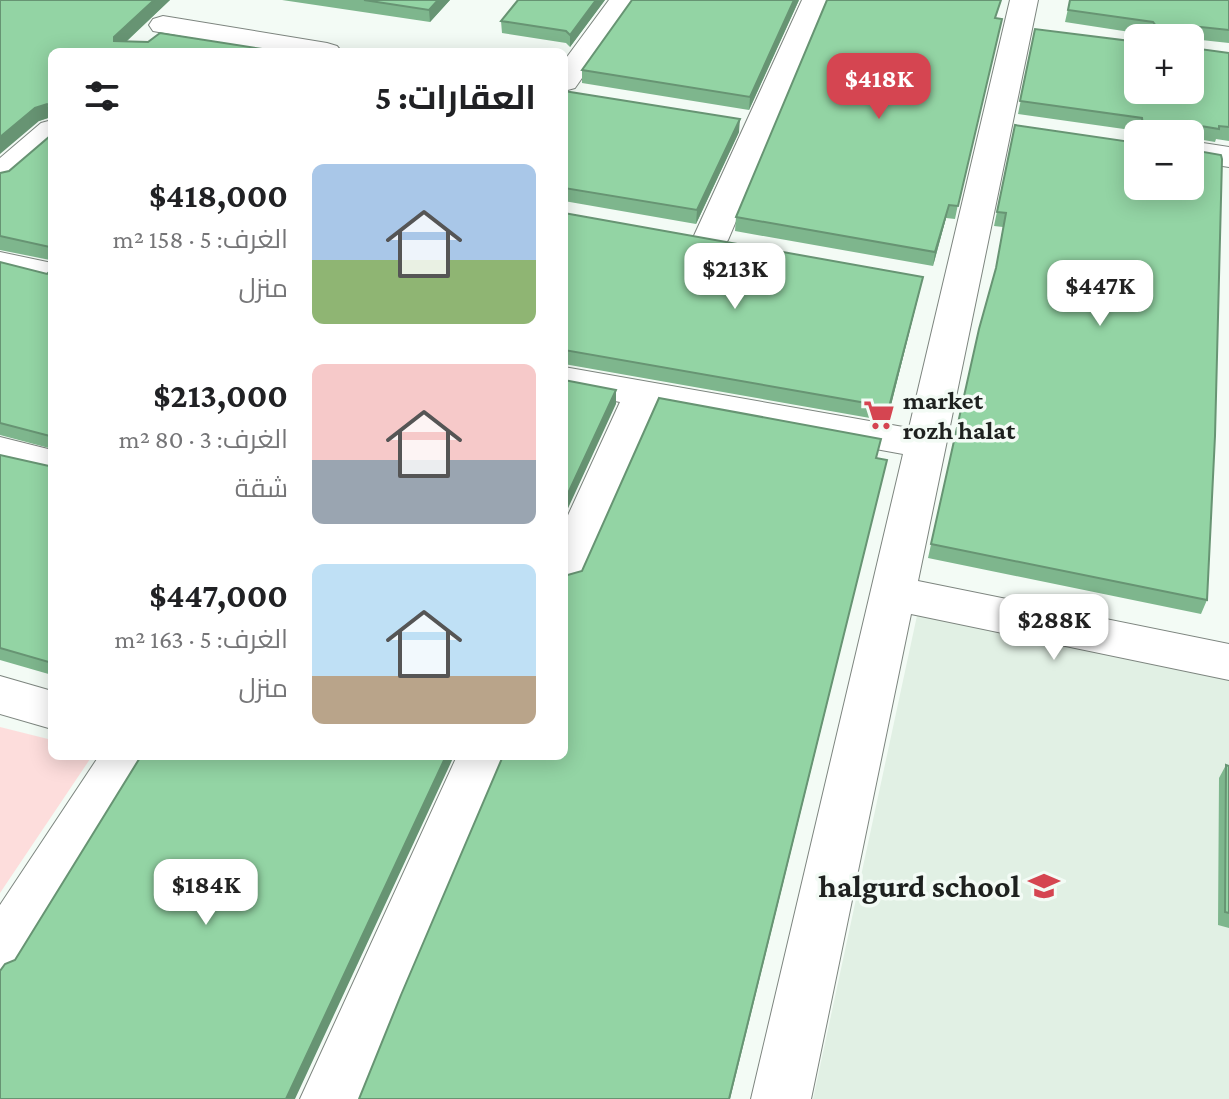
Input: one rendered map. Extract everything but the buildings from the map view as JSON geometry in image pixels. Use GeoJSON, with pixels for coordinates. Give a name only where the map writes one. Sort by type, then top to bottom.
{"type":"FeatureCollection","features":[{"type":"Feature","properties":{"kind":"street"},"geometry":{"type":"LineString","coordinates":[[190,0],[153,34],[288,48]]}},
{"type":"Feature","properties":{"kind":"street"},"geometry":{"type":"LineString","coordinates":[[587,0],[621,2]]}},
{"type":"Feature","properties":{"kind":"street"},"geometry":{"type":"LineString","coordinates":[[710,241],[746,122],[816,0]]}},
{"type":"Feature","properties":{"kind":"street"},"geometry":{"type":"LineString","coordinates":[[568,76],[621,2]]}},
{"type":"Feature","properties":{"kind":"street"},"geometry":{"type":"LineString","coordinates":[[781,1099],[926,445],[946,282],[1012,126],[1030,20]]}},
{"type":"Feature","properties":{"kind":"street"},"geometry":{"type":"LineString","coordinates":[[0,175],[48,133]]}},
{"type":"Feature","properties":{"kind":"street"},"geometry":{"type":"LineString","coordinates":[[1204,153],[1229,157]]}},
{"type":"Feature","properties":{"kind":"street"},"geometry":{"type":"LineString","coordinates":[[0,263],[48,273]]}},
{"type":"Feature","properties":{"kind":"street"},"geometry":{"type":"LineString","coordinates":[[568,380],[926,445]]}},
{"type":"Feature","properties":{"kind":"street"},"geometry":{"type":"LineString","coordinates":[[568,563],[643,395]]}},
{"type":"Feature","properties":{"kind":"street"},"geometry":{"type":"LineString","coordinates":[[0,451],[48,463]]}},
{"type":"Feature","properties":{"kind":"street"},"geometry":{"type":"LineString","coordinates":[[893,593],[1229,662]]}},
{"type":"Feature","properties":{"kind":"street"},"geometry":{"type":"LineString","coordinates":[[0,695],[48,709]]}},
{"type":"Feature","properties":{"kind":"street"},"geometry":{"type":"LineString","coordinates":[[0,953],[123,760]]}},
{"type":"Feature","properties":{"kind":"street"},"geometry":{"type":"LineString","coordinates":[[330,1099],[480,760]]}},
{"type":"Feature","properties":{"kind":"shaded area","name":"halgurd school"},"geometry":{"type":"Polygon","coordinates":[[[918,611],[1229,673],[1229,1099],[813,1099],[918,611]]]}},
{"type":"Feature","properties":{"kind":"shaded area"},"geometry":{"type":"Polygon","coordinates":[[[0,727],[48,739],[48,760],[89,760],[0,893],[0,727]]]}},
{"type":"Feature","properties":{"kind":"place","name":"market rozh halat"},"geometry":{"type":"Point","coordinates":[879,415]}},
{"type":"Feature","properties":{"kind":"place","name":"halgurd school"},"geometry":{"type":"Point","coordinates":[1044,886]}}]}
